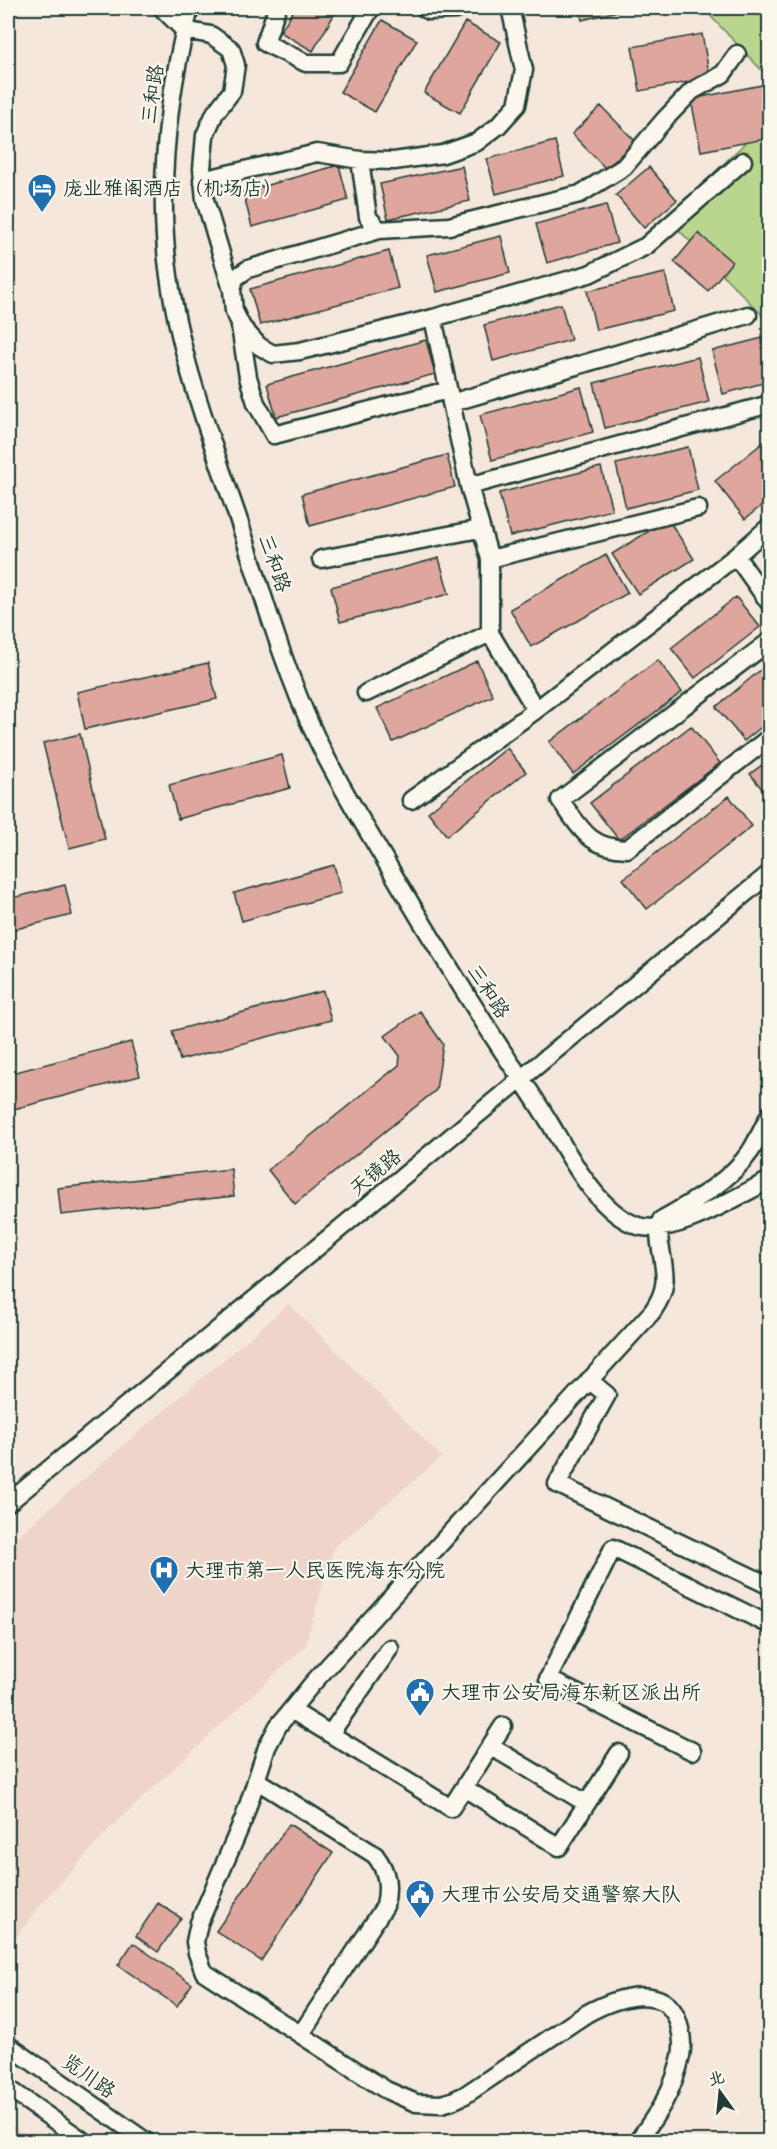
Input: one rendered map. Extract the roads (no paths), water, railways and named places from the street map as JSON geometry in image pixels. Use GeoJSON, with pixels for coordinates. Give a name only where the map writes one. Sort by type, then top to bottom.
{"type":"FeatureCollection","features":[{"type":"Feature","properties":{"kind":"street"},"geometry":{"type":"LineString","coordinates":[[162,8],[184,30],[211,35],[231,49],[236,65],[231,91],[215,114],[205,135],[202,180],[216,241],[232,290],[234,311],[259,346],[273,354],[300,351],[433,318],[589,274],[646,246],[743,161]]}},
{"type":"Feature","properties":{"kind":"street","name":"三和路"},"geometry":{"type":"LineString","coordinates":[[190,8],[178,53],[169,115],[164,175],[165,239],[174,302],[205,422],[287,664],[316,736],[351,802],[458,984],[521,1078],[572,1162],[595,1193],[623,1219],[641,1227],[658,1228]]}},
{"type":"Feature","properties":{"kind":"street"},"geometry":{"type":"LineString","coordinates":[[278,8],[265,43],[306,63],[339,63],[371,8]]}},
{"type":"Feature","properties":{"kind":"street"},"geometry":{"type":"LineString","coordinates":[[424,8],[429,10],[456,10],[458,8]]}},
{"type":"Feature","properties":{"kind":"street"},"geometry":{"type":"LineString","coordinates":[[202,180],[317,153],[360,160],[394,161],[443,154],[477,142],[498,126],[517,105],[524,70],[511,12],[514,8]]}},
{"type":"Feature","properties":{"kind":"street"},"geometry":{"type":"LineString","coordinates":[[232,290],[235,278],[248,269],[380,230],[449,226],[580,194],[624,167],[665,119],[692,92],[723,74],[737,54]]}},
{"type":"Feature","properties":{"kind":"street"},"geometry":{"type":"LineString","coordinates":[[360,160],[368,217],[380,230]]}},
{"type":"Feature","properties":{"kind":"street"},"geometry":{"type":"LineString","coordinates":[[239,321],[248,377],[256,403],[274,435],[450,397],[748,315]]}},
{"type":"Feature","properties":{"kind":"street"},"geometry":{"type":"LineString","coordinates":[[433,318],[469,486],[490,559],[490,633],[536,710]]}},
{"type":"Feature","properties":{"kind":"street"},"geometry":{"type":"LineString","coordinates":[[469,486],[770,404]]}},
{"type":"Feature","properties":{"kind":"street"},"geometry":{"type":"LineString","coordinates":[[490,559],[698,508]]}},
{"type":"Feature","properties":{"kind":"street"},"geometry":{"type":"LineString","coordinates":[[411,800],[536,710],[736,556],[770,526]]}},
{"type":"Feature","properties":{"kind":"street"},"geometry":{"type":"LineString","coordinates":[[321,559],[480,529]]}},
{"type":"Feature","properties":{"kind":"street"},"geometry":{"type":"LineString","coordinates":[[736,556],[770,604]]}},
{"type":"Feature","properties":{"kind":"street"},"geometry":{"type":"LineString","coordinates":[[366,693],[490,633]]}},
{"type":"Feature","properties":{"kind":"street"},"geometry":{"type":"LineString","coordinates":[[770,641],[560,800],[589,839],[611,849],[627,849],[770,737]]}},
{"type":"Feature","properties":{"kind":"street","name":"天镜路"},"geometry":{"type":"LineString","coordinates":[[8,1503],[770,873]]}},
{"type":"Feature","properties":{"kind":"street"},"geometry":{"type":"LineString","coordinates":[[638,2142],[661,2110],[681,2056],[682,2040],[677,2018],[667,2004],[656,1999],[643,1996],[607,2002],[465,2095],[441,2104],[416,2103],[386,2090],[204,1972],[199,1964],[195,1942],[199,1923],[244,1818],[267,1747],[278,1726],[312,1684],[652,1312],[661,1300],[664,1290],[658,1228],[661,1220],[725,1179],[740,1165],[751,1150],[770,1114]]}},
{"type":"Feature","properties":{"kind":"street"},"geometry":{"type":"LineString","coordinates":[[658,1228],[675,1226],[769,1180]]}},
{"type":"Feature","properties":{"kind":"street"},"geometry":{"type":"LineString","coordinates":[[590,1380],[607,1395],[557,1484],[770,1586]]}},
{"type":"Feature","properties":{"kind":"street"},"geometry":{"type":"LineString","coordinates":[[692,1751],[548,1679],[613,1548],[770,1625]]}},
{"type":"Feature","properties":{"kind":"street"},"geometry":{"type":"LineString","coordinates":[[330,1734],[390,1648]]}},
{"type":"Feature","properties":{"kind":"street"},"geometry":{"type":"LineString","coordinates":[[291,1710],[451,1808],[503,1726]]}},
{"type":"Feature","properties":{"kind":"street"},"geometry":{"type":"LineString","coordinates":[[490,1746],[586,1803]]}},
{"type":"Feature","properties":{"kind":"street"},"geometry":{"type":"LineString","coordinates":[[464,1788],[559,1847],[619,1753]]}},
{"type":"Feature","properties":{"kind":"street"},"geometry":{"type":"LineString","coordinates":[[256,1780],[375,1855],[383,1866],[387,1879],[388,1891],[385,1906],[301,2034]]}},
{"type":"Feature","properties":{"kind":"street","name":"览川路"},"geometry":{"type":"LineString","coordinates":[[8,2045],[147,2142]]}},
{"type":"Feature","properties":{"kind":"street"},"geometry":{"type":"LineString","coordinates":[[8,2088],[85,2142]]}},
{"type":"Feature","properties":{"kind":"place","name":"庞业雅阁酒店（机场店）"},"geometry":{"type":"Point","coordinates":[42,214]}},
{"type":"Feature","properties":{"kind":"place","name":"大理市第一人民医院海东分院"},"geometry":{"type":"Point","coordinates":[164,1596]}},
{"type":"Feature","properties":{"kind":"place","name":"大理市公安局海东新区派出所"},"geometry":{"type":"Point","coordinates":[420,1718]}},
{"type":"Feature","properties":{"kind":"place","name":"大理市公安局交通警察大队"},"geometry":{"type":"Point","coordinates":[420,1920]}}]}
